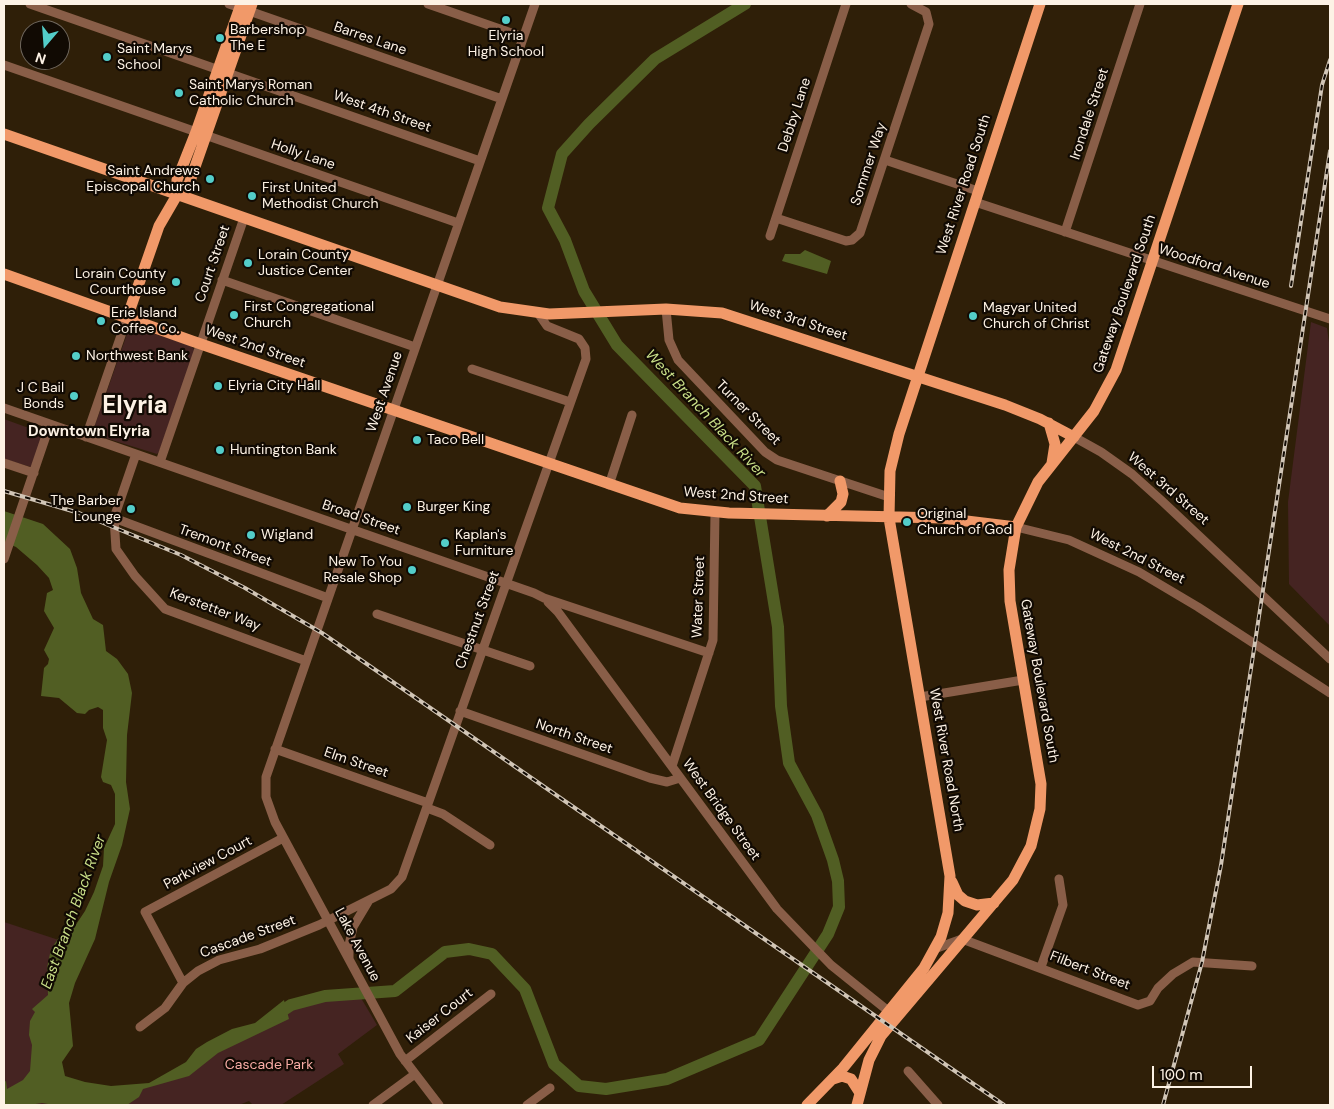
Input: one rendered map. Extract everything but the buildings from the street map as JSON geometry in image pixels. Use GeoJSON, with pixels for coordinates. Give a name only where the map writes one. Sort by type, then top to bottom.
{"type":"FeatureCollection","features":[{"type":"Feature","properties":{"kind":"main road","name":"West River Road South"},"geometry":{"type":"LineString","coordinates":[[918,376],[1040,4]]}},
{"type":"Feature","properties":{"kind":"main road","name":"Gateway Boulevard South"},"geometry":{"type":"LineString","coordinates":[[892,1015],[962,940],[1013,880],[1026,858],[1035,834],[1040,809],[1039,768],[1009,586],[1010,555],[1016,526],[1030,495],[1094,411],[1116,370],[1154,261],[1238,4]]}},
{"type":"Feature","properties":{"kind":"main road"},"geometry":{"type":"LineString","coordinates":[[127,318],[159,226],[176,194],[188,184],[201,133],[223,70],[242,6]]}},
{"type":"Feature","properties":{"kind":"main road","name":"West 3rd Street"},"geometry":{"type":"LineString","coordinates":[[4,134],[493,305],[538,314],[666,309],[708,310],[737,317],[1005,405],[1049,423],[1074,437]]}},
{"type":"Feature","properties":{"kind":"main road","name":"West 2nd Street"},"geometry":{"type":"LineString","coordinates":[[4,274],[200,344],[680,508],[741,514],[980,521],[1016,526]]}},
{"type":"Feature","properties":{"kind":"main road","name":"West River Road North"},"geometry":{"type":"LineString","coordinates":[[807,1105],[892,1015],[937,948],[948,913],[950,876],[889,518],[889,497],[894,452],[918,376]]}},
{"type":"Feature","properties":{"kind":"main road"},"geometry":{"type":"LineString","coordinates":[[1049,423],[1054,444],[1051,465]]}},
{"type":"Feature","properties":{"kind":"main road"},"geometry":{"type":"LineString","coordinates":[[828,516],[842,502],[843,494],[840,480]]}},
{"type":"Feature","properties":{"kind":"main road"},"geometry":{"type":"LineString","coordinates":[[950,876],[960,898],[977,905],[994,903]]}},
{"type":"Feature","properties":{"kind":"main road"},"geometry":{"type":"LineString","coordinates":[[857,1105],[874,1048],[892,1015]]}},
{"type":"Feature","properties":{"kind":"main road"},"geometry":{"type":"LineString","coordinates":[[833,1078],[842,1076],[851,1079],[860,1093]]}},
{"type":"Feature","properties":{"kind":"street","name":"West 4th Street"},"geometry":{"type":"LineString","coordinates":[[30,4],[480,161]]}},
{"type":"Feature","properties":{"kind":"street"},"geometry":{"type":"LineString","coordinates":[[428,4],[523,37]]}},
{"type":"Feature","properties":{"kind":"street","name":"West Avenue"},"geometry":{"type":"LineString","coordinates":[[266,790],[266,777],[275,749],[535,4]]}},
{"type":"Feature","properties":{"kind":"street","name":"Debby Lane"},"geometry":{"type":"LineString","coordinates":[[770,236],[846,4]]}},
{"type":"Feature","properties":{"kind":"street","name":"Sommer Way"},"geometry":{"type":"LineString","coordinates":[[776,218],[843,240],[852,240],[862,231],[928,29],[929,16],[924,10],[911,4]]}},
{"type":"Feature","properties":{"kind":"street","name":"Irondale Street"},"geometry":{"type":"LineString","coordinates":[[1065,232],[1140,4]]}},
{"type":"Feature","properties":{"kind":"street","name":"Barres Lane"},"geometry":{"type":"LineString","coordinates":[[242,6],[502,99]]}},
{"type":"Feature","properties":{"kind":"street","name":"Holly Lane"},"geometry":{"type":"LineString","coordinates":[[4,65],[458,223]]}},
{"type":"Feature","properties":{"kind":"street","name":"Woodford Avenue"},"geometry":{"type":"LineString","coordinates":[[885,160],[1065,232],[1330,319]]}},
{"type":"Feature","properties":{"kind":"street","name":"Court Street"},"geometry":{"type":"LineString","coordinates":[[160,462],[244,218]]}},
{"type":"Feature","properties":{"kind":"street"},"geometry":{"type":"LineString","coordinates":[[222,280],[415,347]]}},
{"type":"Feature","properties":{"kind":"street","name":"Turner Street"},"geometry":{"type":"LineString","coordinates":[[666,309],[669,340],[678,360],[765,452],[778,460],[889,497]]}},
{"type":"Feature","properties":{"kind":"street","name":"Chestnut Street"},"geometry":{"type":"LineString","coordinates":[[328,921],[390,889],[400,881],[586,360],[585,348],[576,337],[547,326],[538,314]]}},
{"type":"Feature","properties":{"kind":"street"},"geometry":{"type":"LineString","coordinates":[[86,436],[127,318]]}},
{"type":"Feature","properties":{"kind":"street"},"geometry":{"type":"LineString","coordinates":[[472,369],[570,402]]}},
{"type":"Feature","properties":{"kind":"street","name":"Broad Street"},"geometry":{"type":"LineString","coordinates":[[4,408],[506,583],[544,598],[710,653]]}},
{"type":"Feature","properties":{"kind":"street"},"geometry":{"type":"LineString","coordinates":[[609,485],[632,415]]}},
{"type":"Feature","properties":{"kind":"street"},"geometry":{"type":"LineString","coordinates":[[4,559],[50,424]]}},
{"type":"Feature","properties":{"kind":"street","name":"West 3rd Street"},"geometry":{"type":"LineString","coordinates":[[1074,437],[1101,452],[1132,474],[1330,660]]}},
{"type":"Feature","properties":{"kind":"street","name":"Kerstetter Way"},"geometry":{"type":"LineString","coordinates":[[136,454],[114,518],[117,553],[162,606],[306,661]]}},
{"type":"Feature","properties":{"kind":"street"},"geometry":{"type":"LineString","coordinates":[[4,463],[34,473]]}},
{"type":"Feature","properties":{"kind":"street","name":"Water Street"},"geometry":{"type":"LineString","coordinates":[[672,766],[714,637],[715,512]]}},
{"type":"Feature","properties":{"kind":"street","name":"Tremont Street"},"geometry":{"type":"LineString","coordinates":[[114,518],[178,544],[328,598]]}},
{"type":"Feature","properties":{"kind":"street","name":"West 2nd Street"},"geometry":{"type":"LineString","coordinates":[[1016,526],[1069,540],[1139,572],[1198,607],[1330,693]]}},
{"type":"Feature","properties":{"kind":"street","name":"West Bridge Street"},"geometry":{"type":"LineString","coordinates":[[544,598],[558,612],[768,897],[798,932],[831,965],[892,1015]]}},
{"type":"Feature","properties":{"kind":"street"},"geometry":{"type":"LineString","coordinates":[[377,614],[530,666]]}},
{"type":"Feature","properties":{"kind":"street"},"geometry":{"type":"LineString","coordinates":[[920,697],[1023,680]]}},
{"type":"Feature","properties":{"kind":"street","name":"North Street"},"geometry":{"type":"LineString","coordinates":[[460,711],[650,778],[667,782],[680,778]]}},
{"type":"Feature","properties":{"kind":"street","name":"Elm Street"},"geometry":{"type":"LineString","coordinates":[[275,749],[427,805],[490,845]]}},
{"type":"Feature","properties":{"kind":"street","name":"Lake Avenue"},"geometry":{"type":"LineString","coordinates":[[266,790],[268,807],[360,982],[405,1061],[439,1105]]}},
{"type":"Feature","properties":{"kind":"street","name":"Parkview Court"},"geometry":{"type":"LineString","coordinates":[[183,983],[144,912],[284,838]]}},
{"type":"Feature","properties":{"kind":"street"},"geometry":{"type":"LineString","coordinates":[[1041,968],[1063,905],[1059,878]]}},
{"type":"Feature","properties":{"kind":"street"},"geometry":{"type":"LineString","coordinates":[[350,962],[349,945],[353,927],[357,917],[370,900]]}},
{"type":"Feature","properties":{"kind":"street","name":"Cascade Street"},"geometry":{"type":"LineString","coordinates":[[140,1028],[165,1008],[183,983],[198,971],[219,960],[260,949],[328,921]]}},
{"type":"Feature","properties":{"kind":"street"},"geometry":{"type":"LineString","coordinates":[[937,948],[962,940]]}},
{"type":"Feature","properties":{"kind":"street","name":"Filbert Street"},"geometry":{"type":"LineString","coordinates":[[962,940],[1138,1005],[1150,1000],[1158,988],[1173,974],[1193,962],[1252,966]]}},
{"type":"Feature","properties":{"kind":"street","name":"Kaiser Court"},"geometry":{"type":"LineString","coordinates":[[405,1061],[491,994]]}},
{"type":"Feature","properties":{"kind":"street"},"geometry":{"type":"LineString","coordinates":[[908,1071],[938,1105]]}},
{"type":"Feature","properties":{"kind":"street"},"geometry":{"type":"LineString","coordinates":[[373,1105],[415,1074]]}},
{"type":"Feature","properties":{"kind":"street"},"geometry":{"type":"LineString","coordinates":[[527,1105],[550,1088]]}},
{"type":"Feature","properties":{"kind":"green space"},"geometry":{"type":"Polygon","coordinates":[[[1311,322],[1327,328],[1330,350],[1330,626],[1289,584],[1288,502],[1311,322]]]}},
{"type":"Feature","properties":{"kind":"green space"},"geometry":{"type":"Polygon","coordinates":[[[137,328],[191,346],[195,350],[157,454],[102,437],[96,430],[95,425],[127,334],[131,329],[137,328]]]}},
{"type":"Feature","properties":{"kind":"green space"},"geometry":{"type":"Polygon","coordinates":[[[4,419],[26,427],[34,425],[40,431],[42,438],[31,467],[4,459],[4,419]]]}},
{"type":"Feature","properties":{"kind":"green space","name":"Cascade Park"},"geometry":{"type":"Polygon","coordinates":[[[4,922],[77,946],[44,1084],[114,1099],[186,1069],[291,1005],[325,996],[358,993],[377,1025],[338,1054],[344,1064],[281,1105],[253,1105],[249,1101],[239,1105],[4,1105],[4,922]]]}},
{"type":"Feature","properties":{"kind":"shaded area"},"geometry":{"type":"Polygon","coordinates":[[[805,250],[831,261],[827,274],[782,261],[785,254],[800,254],[805,250]]]}},
{"type":"Feature","properties":{"kind":"shaded area"},"geometry":{"type":"Polygon","coordinates":[[[4,511],[43,524],[70,549],[77,568],[81,593],[93,619],[103,625],[106,651],[117,659],[128,674],[132,693],[127,735],[126,782],[130,809],[122,845],[109,882],[95,939],[75,983],[69,1003],[73,1046],[62,1062],[65,1076],[85,1082],[111,1086],[149,1083],[186,1062],[196,1049],[207,1042],[232,1029],[255,1023],[284,1000],[289,1019],[218,1053],[189,1076],[143,1089],[139,1097],[127,1105],[54,1105],[42,1103],[4,1105],[4,1082],[6,1081],[7,1089],[23,1080],[30,1071],[32,1045],[29,1035],[30,1021],[35,1012],[32,1009],[48,995],[47,968],[51,949],[62,933],[75,926],[94,892],[103,866],[104,848],[115,824],[115,794],[111,785],[103,782],[101,777],[107,740],[103,728],[103,710],[98,707],[89,710],[85,714],[77,713],[59,698],[41,696],[44,668],[48,664],[49,659],[44,650],[54,628],[44,611],[47,593],[53,590],[49,578],[37,565],[16,547],[4,542],[4,511]]]}},
{"type":"Feature","properties":{"kind":"waterway","name":"West Branch Black River"},"geometry":{"type":"LineString","coordinates":[[273,1017],[291,1005],[325,996],[395,991],[445,952],[469,949],[492,954],[525,989],[554,1064],[579,1086],[606,1089],[667,1079],[759,1040],[828,934],[839,907],[838,881],[833,860],[817,815],[789,763],[781,706],[778,627],[755,486],[617,345],[584,291],[565,240],[548,208],[562,154],[589,124],[655,59],[745,4]]}},
{"type":"Feature","properties":{"kind":"railway"},"geometry":{"type":"LineString","coordinates":[[1291,286],[1322,85],[1330,60]]}},
{"type":"Feature","properties":{"kind":"railway"},"geometry":{"type":"LineString","coordinates":[[1163,1105],[1202,962],[1221,865],[1330,151]]}},
{"type":"Feature","properties":{"kind":"railway"},"geometry":{"type":"LineString","coordinates":[[4,491],[79,513],[181,555],[245,588],[322,633],[1004,1105]]}},
{"type":"Feature","properties":{"kind":"place","name":"Elyria High School"},"geometry":{"type":"Point","coordinates":[506,20]}},
{"type":"Feature","properties":{"kind":"place","name":"Barbershop The E"},"geometry":{"type":"Point","coordinates":[220,38]}},
{"type":"Feature","properties":{"kind":"place","name":"Saint Marys School"},"geometry":{"type":"Point","coordinates":[107,57]}},
{"type":"Feature","properties":{"kind":"place","name":"Saint Marys Roman Catholic Church"},"geometry":{"type":"Point","coordinates":[179,93]}},
{"type":"Feature","properties":{"kind":"place","name":"Saint Andrews Episcopal Church"},"geometry":{"type":"Point","coordinates":[210,179]}},
{"type":"Feature","properties":{"kind":"place","name":"First United Methodist Church"},"geometry":{"type":"Point","coordinates":[252,196]}},
{"type":"Feature","properties":{"kind":"place","name":"Lorain County Justice Center"},"geometry":{"type":"Point","coordinates":[248,263]}},
{"type":"Feature","properties":{"kind":"place","name":"Lorain County Courthouse"},"geometry":{"type":"Point","coordinates":[176,282]}},
{"type":"Feature","properties":{"kind":"place","name":"First Congregational Church"},"geometry":{"type":"Point","coordinates":[234,315]}},
{"type":"Feature","properties":{"kind":"place","name":"Magyar United Church of Christ"},"geometry":{"type":"Point","coordinates":[973,316]}},
{"type":"Feature","properties":{"kind":"place","name":"Erie Island Coffee Co."},"geometry":{"type":"Point","coordinates":[101,321]}},
{"type":"Feature","properties":{"kind":"place","name":"Northwest Bank"},"geometry":{"type":"Point","coordinates":[76,356]}},
{"type":"Feature","properties":{"kind":"place","name":"Elyria City Hall"},"geometry":{"type":"Point","coordinates":[218,386]}},
{"type":"Feature","properties":{"kind":"place","name":"J C Bail Bonds"},"geometry":{"type":"Point","coordinates":[74,396]}},
{"type":"Feature","properties":{"kind":"place","name":"Taco Bell"},"geometry":{"type":"Point","coordinates":[417,440]}},
{"type":"Feature","properties":{"kind":"place","name":"Huntington Bank"},"geometry":{"type":"Point","coordinates":[220,450]}},
{"type":"Feature","properties":{"kind":"place","name":"Burger King"},"geometry":{"type":"Point","coordinates":[407,507]}},
{"type":"Feature","properties":{"kind":"place","name":"The Barber Lounge"},"geometry":{"type":"Point","coordinates":[131,509]}},
{"type":"Feature","properties":{"kind":"place","name":"Original Church of God"},"geometry":{"type":"Point","coordinates":[907,522]}},
{"type":"Feature","properties":{"kind":"place","name":"Wigland"},"geometry":{"type":"Point","coordinates":[251,535]}},
{"type":"Feature","properties":{"kind":"place","name":"Kaplan's Furniture"},"geometry":{"type":"Point","coordinates":[445,543]}},
{"type":"Feature","properties":{"kind":"place","name":"New To You Resale Shop"},"geometry":{"type":"Point","coordinates":[412,570]}},
{"type":"Feature","properties":{"kind":"district","name":"Elyria"},"geometry":{"type":"Point","coordinates":[135,407]}},
{"type":"Feature","properties":{"kind":"district","name":"Downtown Elyria"},"geometry":{"type":"Point","coordinates":[89,432]}},
{"type":"Feature","properties":{"kind":"water label","name":"East Branch Black River"},"geometry":{"type":"Point","coordinates":[74,912]}}]}
